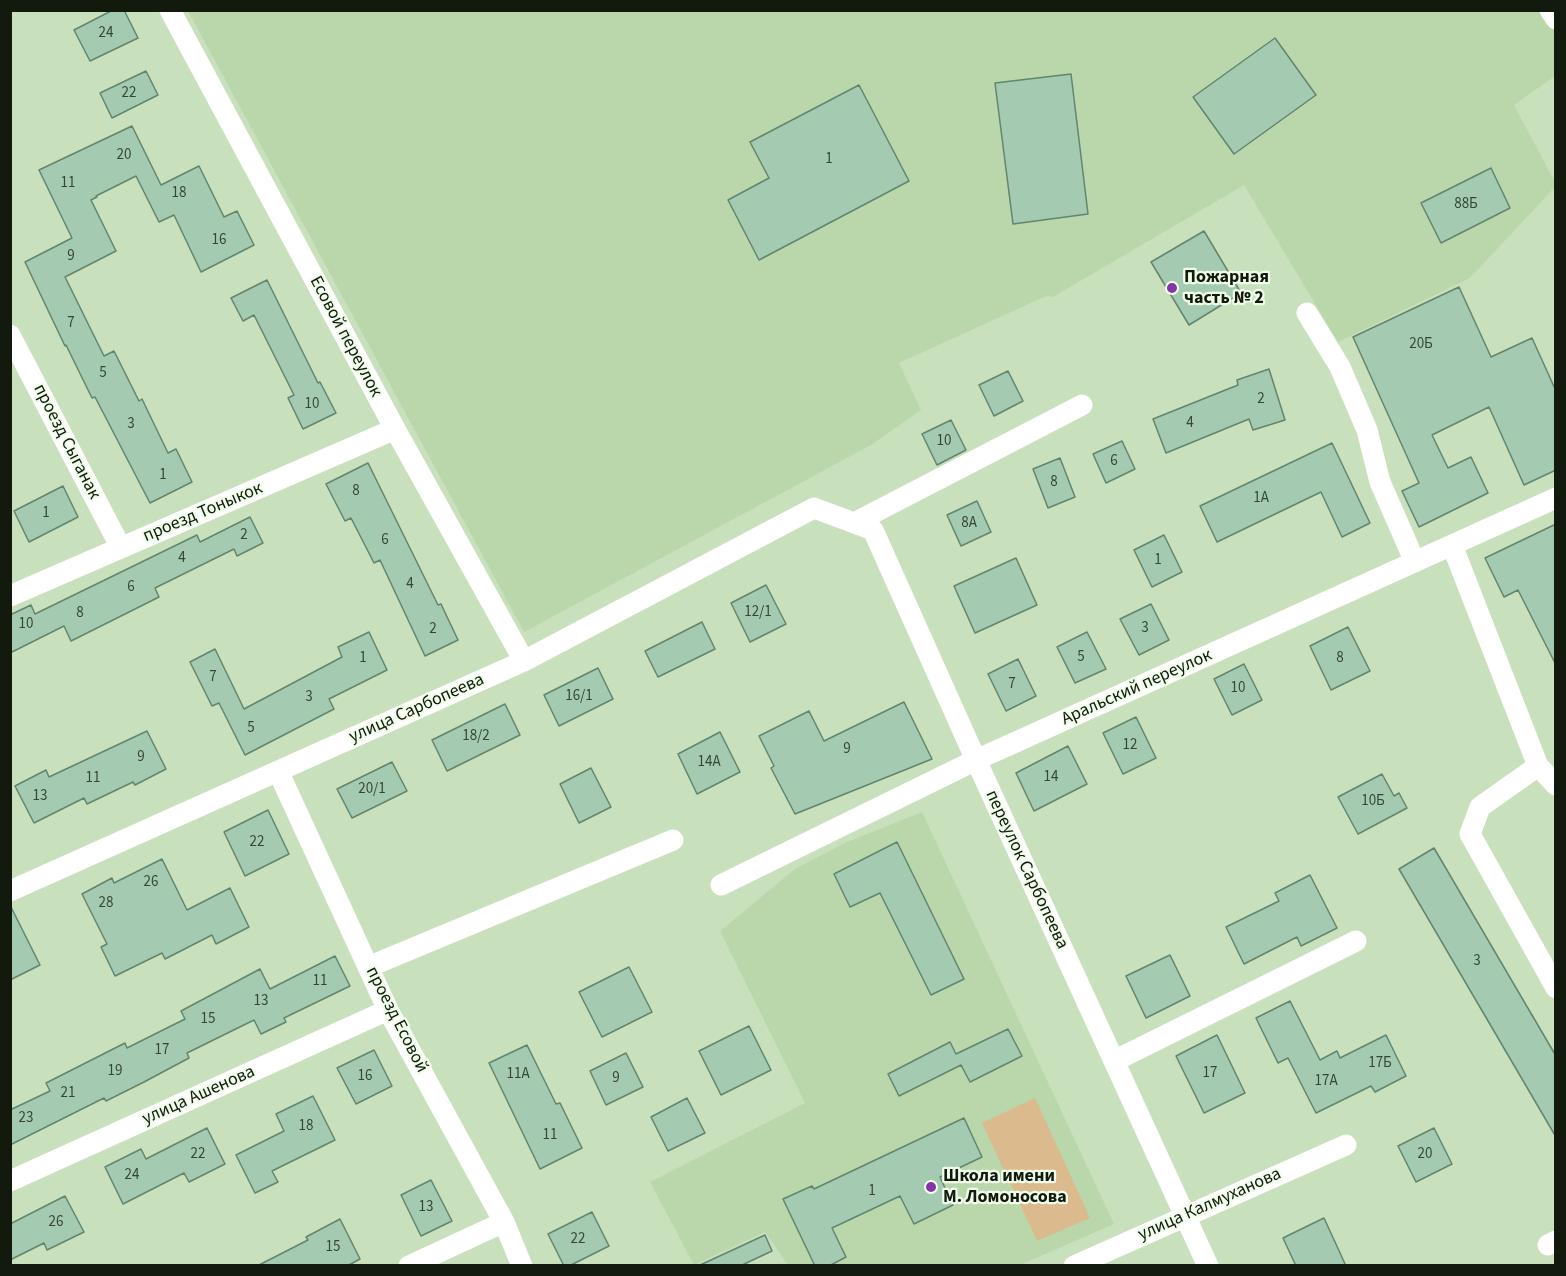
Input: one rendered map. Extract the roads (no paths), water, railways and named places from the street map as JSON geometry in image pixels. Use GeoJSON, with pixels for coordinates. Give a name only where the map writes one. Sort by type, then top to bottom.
{"type":"FeatureCollection","features":[{"type":"Feature","properties":{"kind":"street","name":"Есовой переулок"},"geometry":{"type":"LineString","coordinates":[[170,10],[395,429],[524,661]]}},
{"type":"Feature","properties":{"kind":"street"},"geometry":{"type":"LineString","coordinates":[[1550,10],[1556,19]]}},
{"type":"Feature","properties":{"kind":"street"},"geometry":{"type":"LineString","coordinates":[[1307,314],[1345,377],[1367,430],[1380,482],[1415,562]]}},
{"type":"Feature","properties":{"kind":"street","name":"проезд Сыганак"},"geometry":{"type":"LineString","coordinates":[[10,335],[121,548]]}},
{"type":"Feature","properties":{"kind":"street"},"geometry":{"type":"LineString","coordinates":[[854,523],[1082,405]]}},
{"type":"Feature","properties":{"kind":"street","name":"проезд Тоныкок"},"geometry":{"type":"LineString","coordinates":[[10,596],[395,429]]}},
{"type":"Feature","properties":{"kind":"street","name":"Аральский переулок"},"geometry":{"type":"LineString","coordinates":[[721,885],[976,760],[1556,498]]}},
{"type":"Feature","properties":{"kind":"street","name":"переулок Сарбопеева"},"geometry":{"type":"LineString","coordinates":[[814,508],[873,530],[1208,1266]]}},
{"type":"Feature","properties":{"kind":"street","name":"улица Сарбопеева"},"geometry":{"type":"LineString","coordinates":[[10,891],[524,661],[814,508]]}},
{"type":"Feature","properties":{"kind":"street"},"geometry":{"type":"LineString","coordinates":[[1452,545],[1538,766],[1556,785]]}},
{"type":"Feature","properties":{"kind":"street"},"geometry":{"type":"LineString","coordinates":[[1538,766],[1480,807],[1470,834],[1556,988]]}},
{"type":"Feature","properties":{"kind":"street","name":"проезд Есовой"},"geometry":{"type":"LineString","coordinates":[[278,771],[388,1010],[504,1222],[522,1266]]}},
{"type":"Feature","properties":{"kind":"street"},"geometry":{"type":"LineString","coordinates":[[368,967],[673,840]]}},
{"type":"Feature","properties":{"kind":"street"},"geometry":{"type":"LineString","coordinates":[[1114,1061],[1356,941]]}},
{"type":"Feature","properties":{"kind":"street","name":"улица Ашенова"},"geometry":{"type":"LineString","coordinates":[[10,1181],[388,1010]]}},
{"type":"Feature","properties":{"kind":"street","name":"улица Калмуханова"},"geometry":{"type":"LineString","coordinates":[[1074,1266],[1346,1145]]}},
{"type":"Feature","properties":{"kind":"street"},"geometry":{"type":"LineString","coordinates":[[409,1266],[504,1222]]}},
{"type":"Feature","properties":{"kind":"place","name":"Пожарная часть № 2"},"geometry":{"type":"Point","coordinates":[1172,288]}},
{"type":"Feature","properties":{"kind":"place","name":"Школа имени М. Ломоносова"},"geometry":{"type":"Point","coordinates":[931,1187]}}]}
